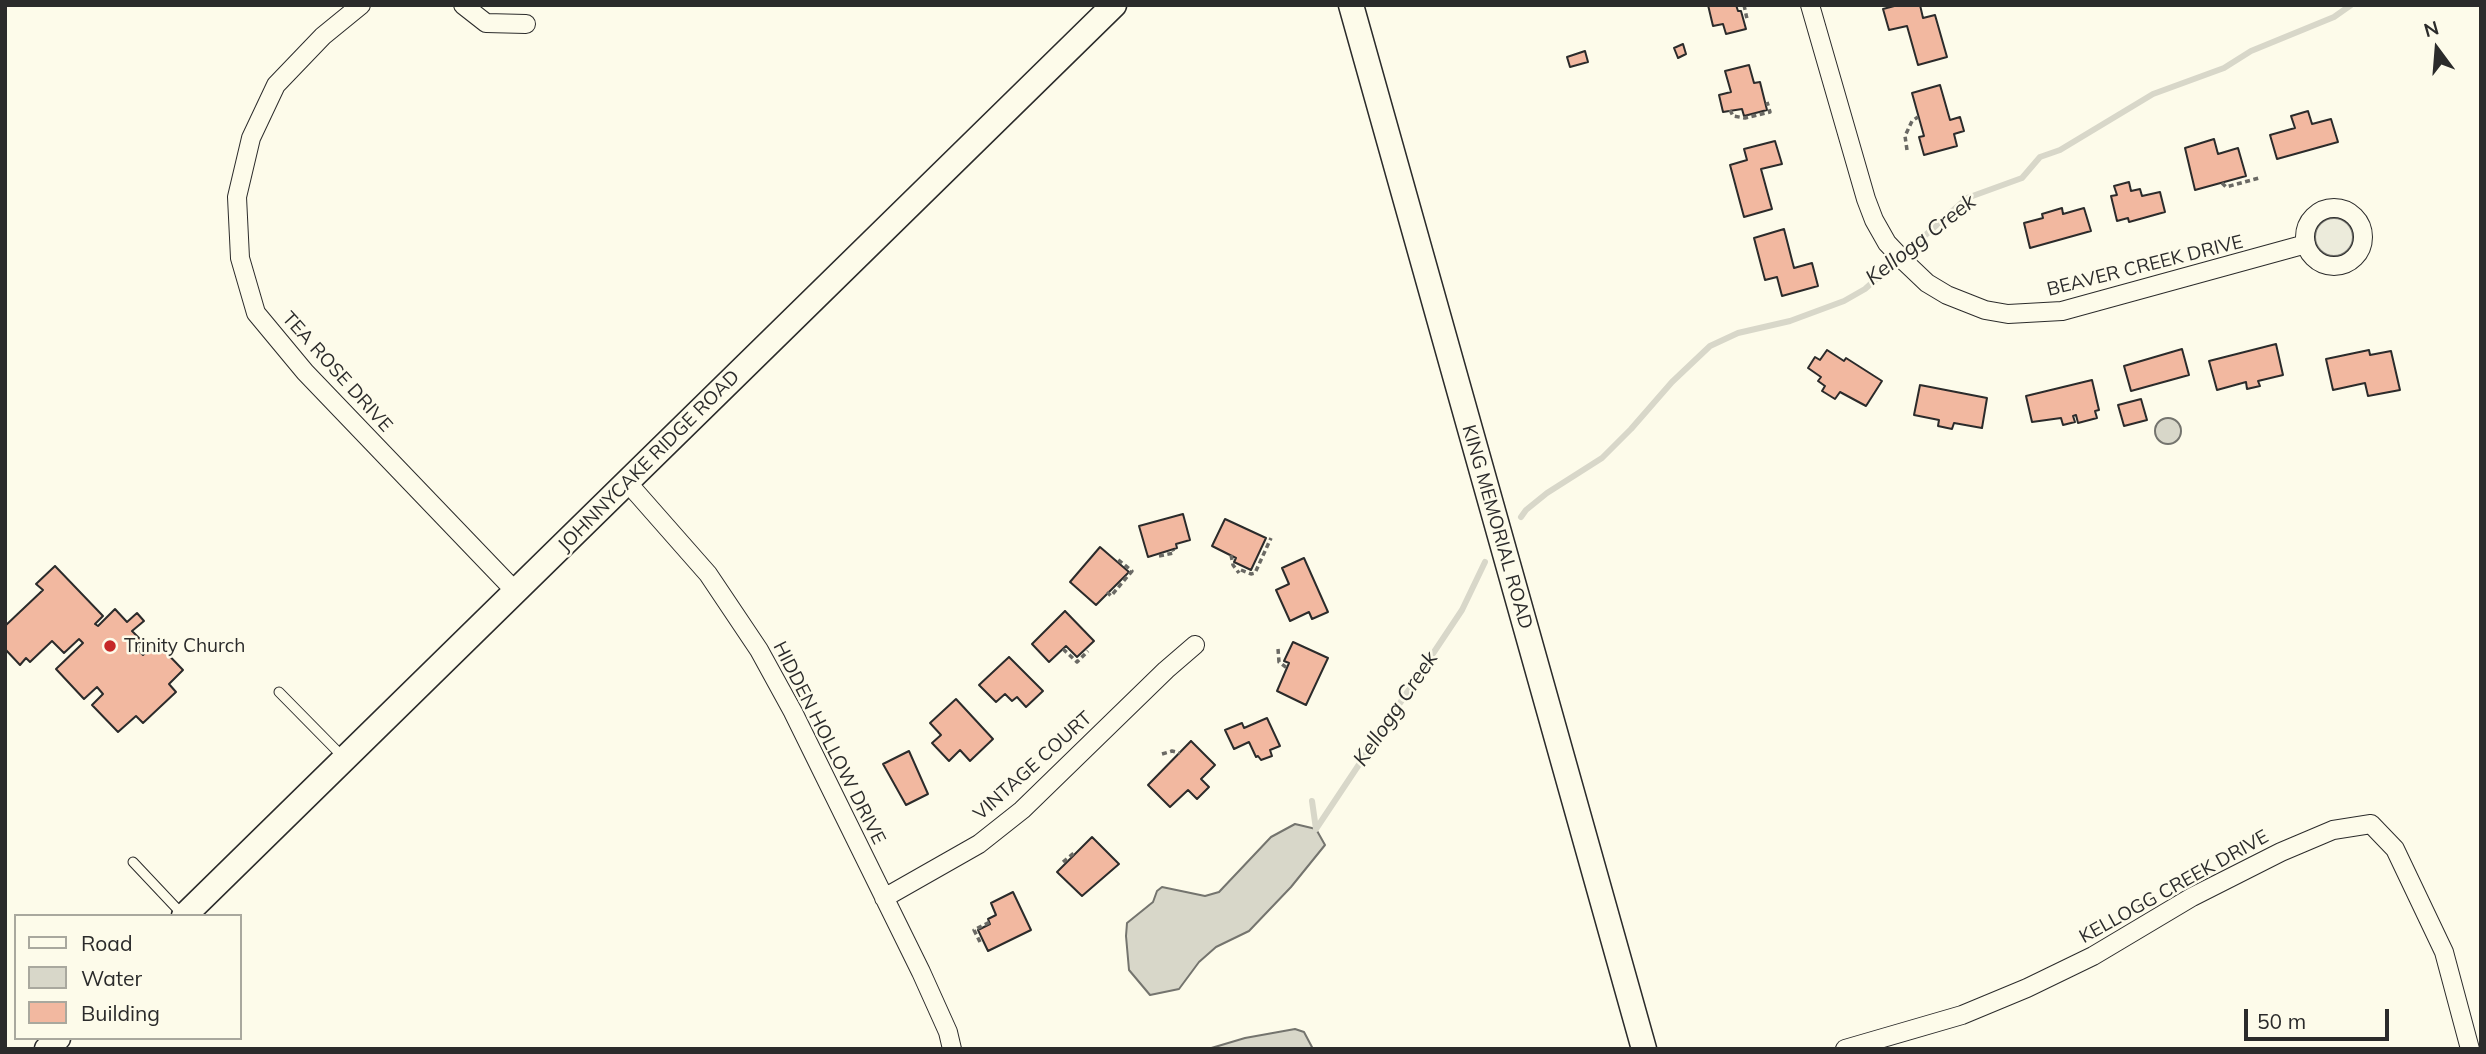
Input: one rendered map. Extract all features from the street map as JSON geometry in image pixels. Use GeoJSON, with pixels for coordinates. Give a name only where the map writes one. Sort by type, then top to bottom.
{"type":"FeatureCollection","features":[{"type":"Feature","properties":{"kind":"main road","name":"JOHNNYCAKE RIDGE ROAD"},"geometry":{"type":"LineString","coordinates":[[186,914],[1114,5]]}},
{"type":"Feature","properties":{"kind":"main road","name":"KING MEMORIAL ROAD"},"geometry":{"type":"LineString","coordinates":[[1352,5],[1644,1049]]}},
{"type":"Feature","properties":{"kind":"street","name":"TEA ROSE DRIVE"},"geometry":{"type":"LineString","coordinates":[[360,5],[323,36],[276,85],[251,138],[237,197],[240,258],[256,313],[305,372],[516,592]]}},
{"type":"Feature","properties":{"kind":"street"},"geometry":{"type":"LineString","coordinates":[[463,5],[486,23],[526,24]]}},
{"type":"Feature","properties":{"kind":"street","name":"BEAVER CREEK DRIVE"},"geometry":{"type":"LineString","coordinates":[[1810,5],[1874,220],[1888,243],[1927,283],[1965,303],[1985,310],[2031,314],[2062,311],[2306,244]]}},
{"type":"Feature","properties":{"kind":"street","name":"HIDDEN HOLLOW DRIVE"},"geometry":{"type":"LineString","coordinates":[[628,482],[708,574],[759,650],[793,712],[941,1015],[952,1049]]}},
{"type":"Feature","properties":{"kind":"street","name":"VINTAGE COURT"},"geometry":{"type":"LineString","coordinates":[[884,898],[979,844],[1021,810],[1195,645]]}},
{"type":"Feature","properties":{"kind":"street","name":"KELLOGG CREEK DRIVE"},"geometry":{"type":"LineString","coordinates":[[1845,1049],[1962,1015],[2027,988],[2093,956],[2192,897],[2281,852],[2333,830],[2371,824],[2395,849],[2444,952],[2470,1049]]}},
{"type":"Feature","properties":{"kind":"lane"},"geometry":{"type":"LineString","coordinates":[[279,692],[345,759]]}},
{"type":"Feature","properties":{"kind":"lane"},"geometry":{"type":"LineString","coordinates":[[133,862],[182,914]]}},
{"type":"Feature","properties":{"kind":"path"},"geometry":{"type":"LineString","coordinates":[[1744,5],[1747,19]]}},
{"type":"Feature","properties":{"kind":"path"},"geometry":{"type":"LineString","coordinates":[[1730,110],[1733,116],[1745,118],[1770,112],[1767,102]]}},
{"type":"Feature","properties":{"kind":"path"},"geometry":{"type":"LineString","coordinates":[[1907,150],[1904,139],[1912,121],[1918,117]]}},
{"type":"Feature","properties":{"kind":"path"},"geometry":{"type":"LineString","coordinates":[[2222,183],[2226,187],[2259,178]]}},
{"type":"Feature","properties":{"kind":"path"},"geometry":{"type":"LineString","coordinates":[[1231,555],[1233,565],[1240,571],[1255,573],[1271,538]]}},
{"type":"Feature","properties":{"kind":"path"},"geometry":{"type":"LineString","coordinates":[[1159,556],[1174,553],[1173,550]]}},
{"type":"Feature","properties":{"kind":"path"},"geometry":{"type":"LineString","coordinates":[[1107,592],[1111,596],[1132,571],[1116,558]]}},
{"type":"Feature","properties":{"kind":"path"},"geometry":{"type":"LineString","coordinates":[[1063,649],[1077,663],[1088,651]]}},
{"type":"Feature","properties":{"kind":"path"},"geometry":{"type":"LineString","coordinates":[[1278,649],[1279,662],[1287,668]]}},
{"type":"Feature","properties":{"kind":"path"},"geometry":{"type":"LineString","coordinates":[[1162,754],[1172,751],[1180,753]]}},
{"type":"Feature","properties":{"kind":"path"},"geometry":{"type":"LineString","coordinates":[[1063,862],[1076,854]]}},
{"type":"Feature","properties":{"kind":"path"},"geometry":{"type":"LineString","coordinates":[[980,942],[974,930],[990,922]]}},
{"type":"Feature","properties":{"kind":"shaded area"},"geometry":{"type":"Polygon","coordinates":[[[2334,218],[2347,224],[2353,237],[2347,250],[2334,256],[2321,250],[2315,237],[2321,224],[2334,218]]]}},
{"type":"Feature","properties":{"kind":"water"},"geometry":{"type":"Polygon","coordinates":[[[2168,418],[2177,422],[2181,431],[2177,440],[2168,444],[2159,440],[2155,431],[2159,422],[2168,418]]]}},
{"type":"Feature","properties":{"kind":"water"},"geometry":{"type":"Polygon","coordinates":[[[1295,824],[1316,829],[1325,845],[1291,887],[1249,931],[1216,947],[1199,962],[1179,989],[1150,995],[1129,970],[1127,923],[1153,902],[1157,891],[1162,887],[1205,896],[1219,892],[1271,837],[1295,824]]]}},
{"type":"Feature","properties":{"kind":"water"},"geometry":{"type":"Polygon","coordinates":[[[1295,1029],[1304,1032],[1313,1049],[1208,1049],[1245,1038],[1295,1029]]]}},
{"type":"Feature","properties":{"kind":"building"},"geometry":{"type":"Polygon","coordinates":[[[1708,5],[1736,5],[1738,11],[1741,11],[1746,29],[1726,34],[1723,24],[1713,26],[1708,5]]]}},
{"type":"Feature","properties":{"kind":"building"},"geometry":{"type":"Polygon","coordinates":[[[1898,5],[1920,5],[1923,18],[1935,15],[1947,57],[1918,65],[1907,26],[1889,30],[1883,9],[1898,5]]]}},
{"type":"Feature","properties":{"kind":"building"},"geometry":{"type":"Polygon","coordinates":[[[1683,44],[1686,54],[1678,58],[1674,48],[1683,44]]]}},
{"type":"Feature","properties":{"kind":"building"},"geometry":{"type":"Polygon","coordinates":[[[1585,51],[1588,62],[1570,67],[1567,57],[1585,51]]]}},
{"type":"Feature","properties":{"kind":"building"},"geometry":{"type":"Polygon","coordinates":[[[1749,65],[1754,83],[1760,82],[1767,110],[1744,116],[1742,109],[1723,112],[1719,95],[1731,92],[1725,71],[1749,65]]]}},
{"type":"Feature","properties":{"kind":"building"},"geometry":{"type":"Polygon","coordinates":[[[1940,85],[1950,120],[1960,117],[1964,131],[1954,134],[1957,146],[1924,155],[1919,137],[1924,136],[1912,93],[1940,85]]]}},
{"type":"Feature","properties":{"kind":"building"},"geometry":{"type":"Polygon","coordinates":[[[2308,111],[2312,124],[2331,119],[2338,142],[2277,159],[2270,135],[2295,128],[2291,116],[2308,111]]]}},
{"type":"Feature","properties":{"kind":"building"},"geometry":{"type":"Polygon","coordinates":[[[2214,139],[2218,154],[2238,148],[2246,176],[2195,190],[2185,148],[2214,139]]]}},
{"type":"Feature","properties":{"kind":"building"},"geometry":{"type":"Polygon","coordinates":[[[1775,141],[1782,164],[1761,169],[1772,209],[1744,217],[1730,165],[1747,160],[1744,149],[1775,141]]]}},
{"type":"Feature","properties":{"kind":"building"},"geometry":{"type":"Polygon","coordinates":[[[2129,182],[2131,191],[2140,189],[2142,196],[2160,192],[2165,212],[2129,222],[2128,218],[2117,221],[2111,196],[2117,195],[2114,186],[2129,182]]]}},
{"type":"Feature","properties":{"kind":"building"},"geometry":{"type":"Polygon","coordinates":[[[2062,208],[2063,214],[2084,208],[2091,231],[2030,248],[2024,223],[2043,218],[2042,214],[2062,208]]]}},
{"type":"Feature","properties":{"kind":"building"},"geometry":{"type":"Polygon","coordinates":[[[1784,229],[1794,268],[1812,263],[1818,286],[1782,296],[1777,277],[1765,280],[1754,238],[1784,229]]]}},
{"type":"Feature","properties":{"kind":"building"},"geometry":{"type":"Polygon","coordinates":[[[2276,344],[2283,375],[2258,381],[2260,386],[2247,389],[2246,382],[2217,390],[2209,361],[2276,344]]]}},
{"type":"Feature","properties":{"kind":"building"},"geometry":{"type":"Polygon","coordinates":[[[2182,349],[2189,375],[2131,391],[2124,366],[2182,349]]]}},
{"type":"Feature","properties":{"kind":"building"},"geometry":{"type":"Polygon","coordinates":[[[1827,350],[1844,361],[1846,358],[1882,381],[1866,406],[1840,392],[1835,399],[1822,391],[1825,386],[1818,381],[1821,377],[1808,368],[1815,357],[1820,360],[1827,350]]]}},
{"type":"Feature","properties":{"kind":"building"},"geometry":{"type":"Polygon","coordinates":[[[2369,350],[2370,355],[2391,351],[2400,390],[2368,396],[2365,383],[2333,390],[2326,359],[2369,350]]]}},
{"type":"Feature","properties":{"kind":"building"},"geometry":{"type":"Polygon","coordinates":[[[2092,380],[2099,410],[2095,411],[2097,418],[2078,423],[2076,415],[2073,416],[2075,422],[2063,425],[2061,418],[2032,422],[2026,396],[2092,380]]]}},
{"type":"Feature","properties":{"kind":"building"},"geometry":{"type":"Polygon","coordinates":[[[1920,385],[1987,398],[1982,428],[1954,423],[1952,429],[1938,426],[1939,420],[1914,415],[1920,385]]]}},
{"type":"Feature","properties":{"kind":"building"},"geometry":{"type":"Polygon","coordinates":[[[2141,399],[2147,420],[2124,426],[2118,405],[2141,399]]]}},
{"type":"Feature","properties":{"kind":"building"},"geometry":{"type":"Polygon","coordinates":[[[1183,514],[1190,540],[1176,544],[1177,548],[1148,557],[1139,526],[1183,514]]]}},
{"type":"Feature","properties":{"kind":"building"},"geometry":{"type":"Polygon","coordinates":[[[1225,519],[1266,538],[1251,570],[1234,562],[1236,558],[1212,546],[1225,519]]]}},
{"type":"Feature","properties":{"kind":"building"},"geometry":{"type":"Polygon","coordinates":[[[1100,547],[1129,572],[1096,605],[1070,582],[1100,547]]]}},
{"type":"Feature","properties":{"kind":"building"},"geometry":{"type":"Polygon","coordinates":[[[1304,558],[1328,612],[1312,619],[1309,612],[1290,621],[1276,590],[1289,584],[1282,568],[1304,558]]]}},
{"type":"Feature","properties":{"kind":"building","name":"Trinity Church"},"geometry":{"type":"Polygon","coordinates":[[[55,566],[103,616],[95,624],[98,626],[115,609],[127,622],[137,613],[144,621],[132,631],[144,643],[137,649],[143,655],[156,642],[183,670],[169,684],[176,692],[143,723],[136,716],[118,732],[92,705],[103,694],[97,687],[84,699],[56,669],[83,643],[79,639],[64,653],[52,641],[30,662],[26,658],[20,665],[5,649],[5,626],[43,590],[36,584],[55,566]]]}},
{"type":"Feature","properties":{"kind":"building"},"geometry":{"type":"Polygon","coordinates":[[[1065,611],[1094,641],[1077,657],[1066,646],[1049,662],[1032,644],[1065,611]]]}},
{"type":"Feature","properties":{"kind":"building"},"geometry":{"type":"Polygon","coordinates":[[[1293,642],[1328,658],[1306,705],[1277,691],[1289,663],[1284,661],[1293,642]]]}},
{"type":"Feature","properties":{"kind":"building"},"geometry":{"type":"Polygon","coordinates":[[[1009,657],[1043,691],[1026,707],[1017,697],[1012,701],[1005,694],[996,702],[979,685],[1009,657]]]}},
{"type":"Feature","properties":{"kind":"building"},"geometry":{"type":"Polygon","coordinates":[[[956,699],[993,739],[970,761],[960,750],[949,761],[932,743],[941,735],[930,723],[956,699]]]}},
{"type":"Feature","properties":{"kind":"building"},"geometry":{"type":"Polygon","coordinates":[[[1267,718],[1280,746],[1270,750],[1272,756],[1261,760],[1256,757],[1249,742],[1234,749],[1225,730],[1242,723],[1244,728],[1267,718]]]}},
{"type":"Feature","properties":{"kind":"building"},"geometry":{"type":"Polygon","coordinates":[[[1191,741],[1215,765],[1201,779],[1209,787],[1197,799],[1188,790],[1170,807],[1148,785],[1191,741]]]}},
{"type":"Feature","properties":{"kind":"building"},"geometry":{"type":"Polygon","coordinates":[[[909,751],[928,794],[906,805],[883,764],[909,751]]]}},
{"type":"Feature","properties":{"kind":"building"},"geometry":{"type":"Polygon","coordinates":[[[1092,837],[1119,864],[1082,896],[1057,872],[1092,837]]]}},
{"type":"Feature","properties":{"kind":"building"},"geometry":{"type":"Polygon","coordinates":[[[1013,892],[1031,930],[988,951],[978,930],[990,924],[988,919],[996,915],[991,903],[1013,892]]]}},
{"type":"Feature","properties":{"kind":"waterway","name":"Kellogg Creek"},"geometry":{"type":"LineString","coordinates":[[1521,517],[1547,493],[1602,458],[1672,382],[1710,346],[1738,333],[1790,321],[1844,301],[1865,289],[1967,198],[2022,178],[2040,157],[2060,150],[2153,94],[2224,68],[2251,51],[2334,17],[2351,5]]}},
{"type":"Feature","properties":{"kind":"waterway","name":"Kellogg Creek"},"geometry":{"type":"LineString","coordinates":[[1312,801],[1316,829],[1462,610],[1485,562]]}},
{"type":"Feature","properties":{"kind":"place","name":"Trinity Church"},"geometry":{"type":"Point","coordinates":[110,646]}}]}
